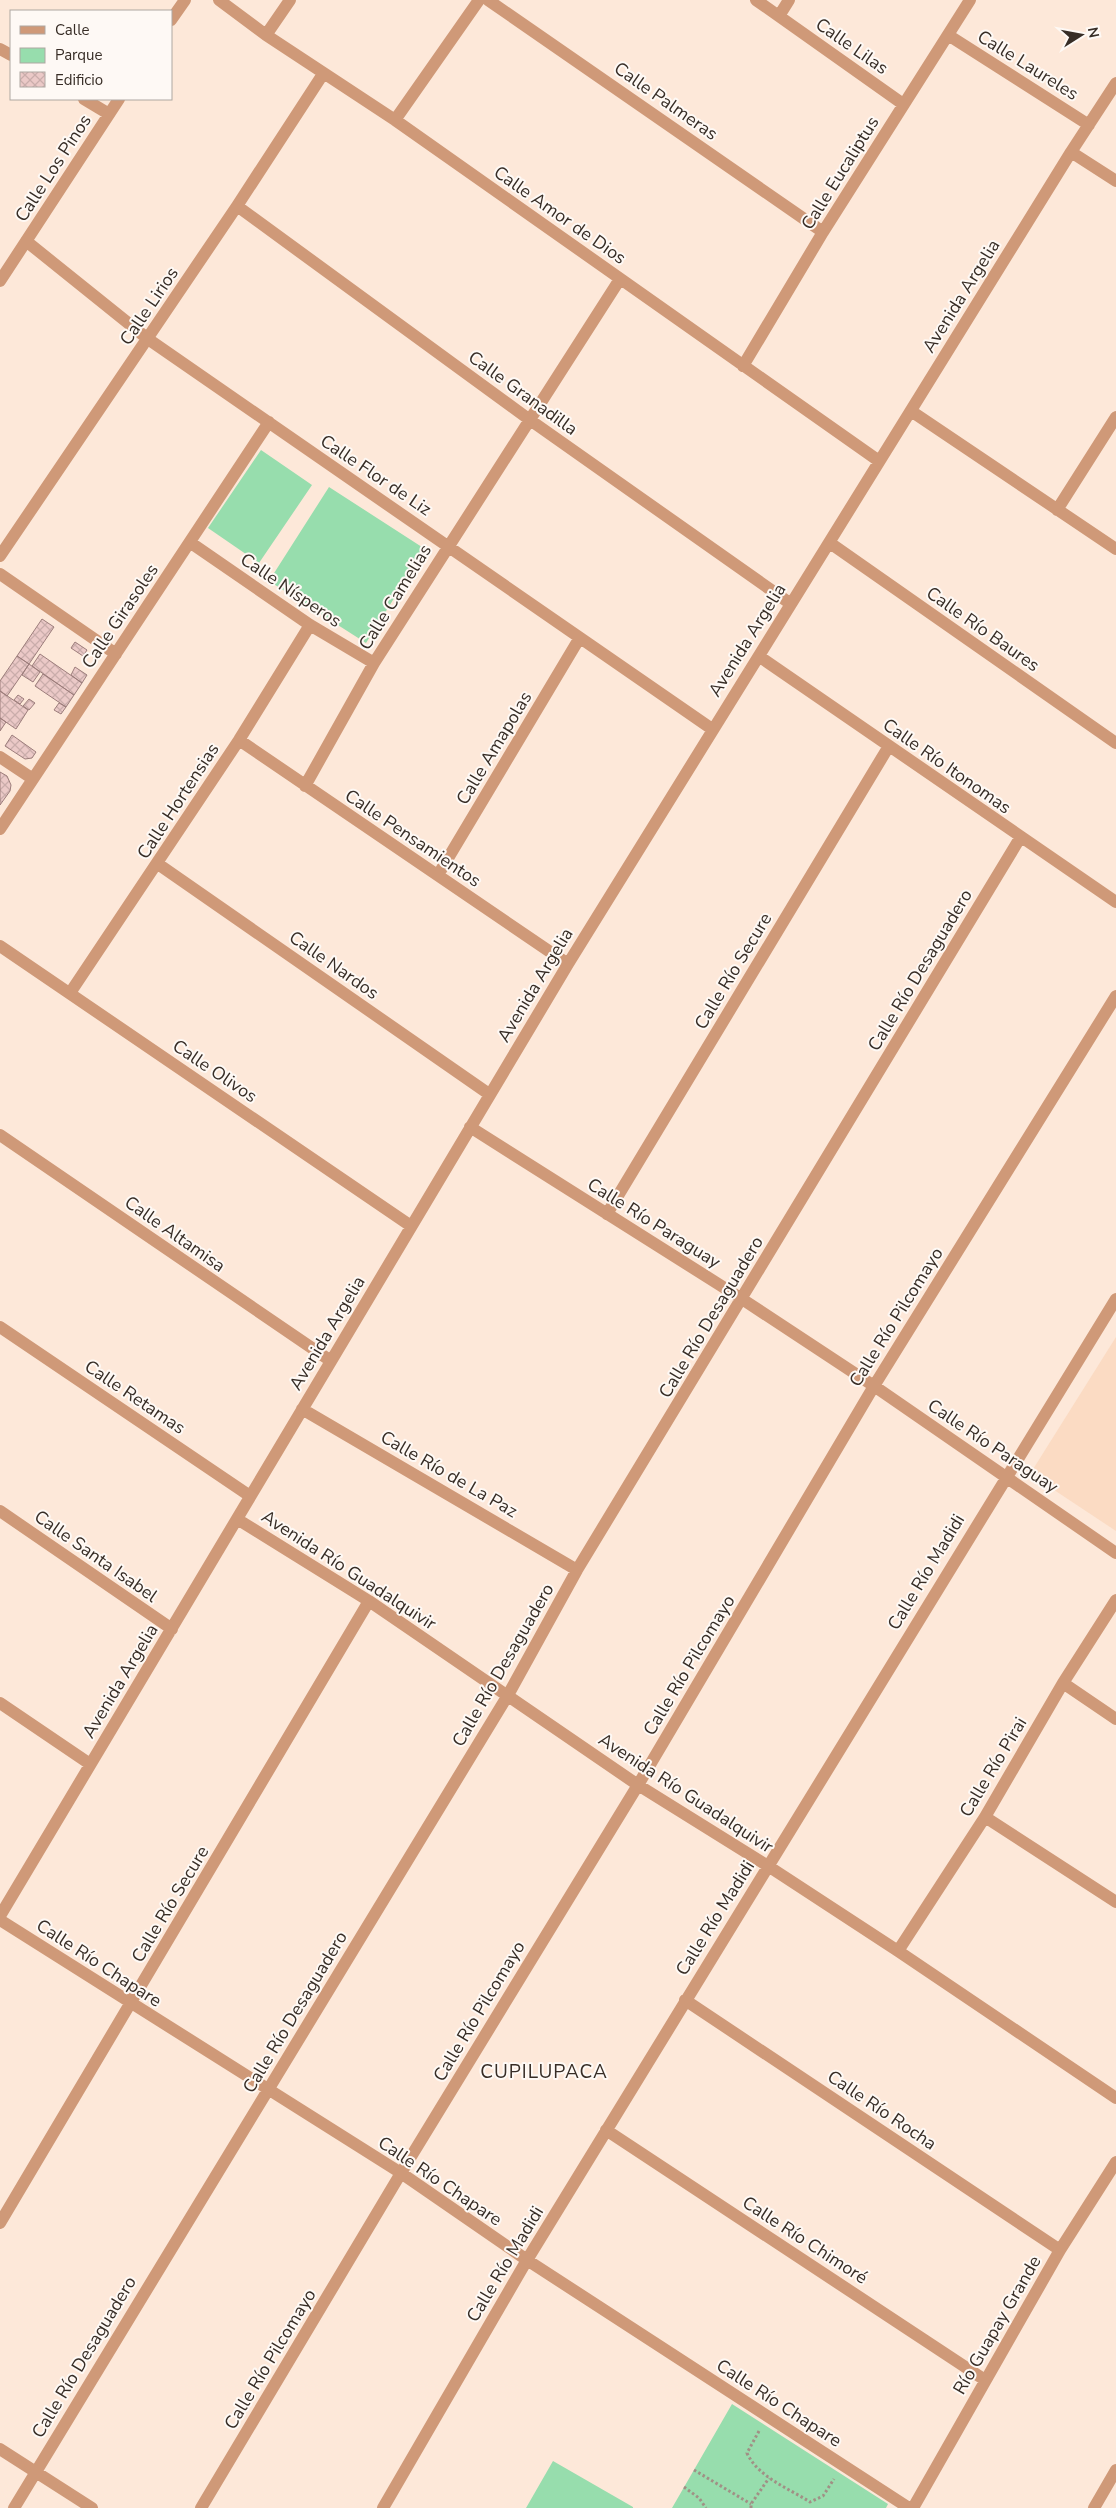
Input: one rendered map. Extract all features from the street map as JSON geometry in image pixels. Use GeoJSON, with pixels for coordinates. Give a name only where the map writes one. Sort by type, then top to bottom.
{"type":"FeatureCollection","features":[{"type":"Feature","properties":{"kind":"street"},"geometry":{"type":"LineString","coordinates":[[172,19],[185,0]]}},
{"type":"Feature","properties":{"kind":"street","name":"Calle Amor de Dios"},"geometry":{"type":"LineString","coordinates":[[219,0],[323,74],[395,120],[879,462]]}},
{"type":"Feature","properties":{"kind":"street"},"geometry":{"type":"LineString","coordinates":[[266,35],[290,0]]}},
{"type":"Feature","properties":{"kind":"street"},"geometry":{"type":"LineString","coordinates":[[395,120],[479,0]]}},
{"type":"Feature","properties":{"kind":"street","name":"Calle Palmeras"},"geometry":{"type":"LineString","coordinates":[[488,0],[823,232]]}},
{"type":"Feature","properties":{"kind":"street","name":"Calle Lilas"},"geometry":{"type":"LineString","coordinates":[[756,0],[904,104]]}},
{"type":"Feature","properties":{"kind":"street"},"geometry":{"type":"LineString","coordinates":[[779,16],[789,0]]}},
{"type":"Feature","properties":{"kind":"street","name":"Calle Eucaliptus"},"geometry":{"type":"LineString","coordinates":[[743,366],[823,232],[970,0]]}},
{"type":"Feature","properties":{"kind":"street","name":"Calle Laureles"},"geometry":{"type":"LineString","coordinates":[[948,35],[1089,124]]}},
{"type":"Feature","properties":{"kind":"street","name":"Calle Lirios"},"geometry":{"type":"LineString","coordinates":[[0,556],[238,206],[323,74]]}},
{"type":"Feature","properties":{"kind":"street","name":"Avenida Argelia"},"geometry":{"type":"LineString","coordinates":[[0,1916],[568,964],[712,729],[760,658],[790,604],[830,543],[1071,152],[1116,83]]}},
{"type":"Feature","properties":{"kind":"street"},"geometry":{"type":"LineString","coordinates":[[86,100],[109,114]]}},
{"type":"Feature","properties":{"kind":"street","name":"Calle Los Pinos"},"geometry":{"type":"LineString","coordinates":[[0,282],[118,100]]}},
{"type":"Feature","properties":{"kind":"street"},"geometry":{"type":"LineString","coordinates":[[1071,152],[1116,181]]}},
{"type":"Feature","properties":{"kind":"street","name":"Calle Granadilla"},"geometry":{"type":"LineString","coordinates":[[238,206],[530,420],[790,604]]}},
{"type":"Feature","properties":{"kind":"street","name":"Calle Flor de Liz"},"geometry":{"type":"LineString","coordinates":[[26,241],[148,339],[579,639],[712,729]]}},
{"type":"Feature","properties":{"kind":"street","name":"Calle Camelias"},"geometry":{"type":"LineString","coordinates":[[305,786],[374,663],[620,278]]}},
{"type":"Feature","properties":{"kind":"street"},"geometry":{"type":"LineString","coordinates":[[911,411],[1116,549]]}},
{"type":"Feature","properties":{"kind":"street"},"geometry":{"type":"LineString","coordinates":[[1057,510],[1116,417]]}},
{"type":"Feature","properties":{"kind":"street","name":"Calle Girasoles"},"geometry":{"type":"LineString","coordinates":[[0,828],[191,543],[269,422]]}},
{"type":"Feature","properties":{"kind":"street","name":"Calle Nísperos"},"geometry":{"type":"LineString","coordinates":[[191,543],[310,625],[374,663]]}},
{"type":"Feature","properties":{"kind":"street","name":"Calle Río Baures"},"geometry":{"type":"LineString","coordinates":[[830,543],[1116,743]]}},
{"type":"Feature","properties":{"kind":"street"},"geometry":{"type":"LineString","coordinates":[[0,574],[116,654]]}},
{"type":"Feature","properties":{"kind":"street","name":"Calle Hortensias"},"geometry":{"type":"LineString","coordinates":[[70,994],[239,740],[310,625]]}},
{"type":"Feature","properties":{"kind":"street","name":"Calle Amapolas"},"geometry":{"type":"LineString","coordinates":[[438,875],[579,639]]}},
{"type":"Feature","properties":{"kind":"street","name":"Calle Río Itonomas"},"geometry":{"type":"LineString","coordinates":[[760,658],[1116,902]]}},
{"type":"Feature","properties":{"kind":"street","name":"Calle Pensamientos"},"geometry":{"type":"LineString","coordinates":[[239,740],[568,964]]}},
{"type":"Feature","properties":{"kind":"street","name":"Calle Río Secure"},"geometry":{"type":"LineString","coordinates":[[607,1214],[889,746]]}},
{"type":"Feature","properties":{"kind":"street"},"geometry":{"type":"LineString","coordinates":[[0,757],[33,779]]}},
{"type":"Feature","properties":{"kind":"street","name":"Calle Río Desaguadero"},"geometry":{"type":"LineString","coordinates":[[14,2508],[508,1695],[577,1570],[1020,838]]}},
{"type":"Feature","properties":{"kind":"street","name":"Calle Nardos"},"geometry":{"type":"LineString","coordinates":[[158,864],[489,1094]]}},
{"type":"Feature","properties":{"kind":"street","name":"Calle Olivos"},"geometry":{"type":"LineString","coordinates":[[0,946],[411,1226]]}},
{"type":"Feature","properties":{"kind":"street","name":"Calle Río Pilcomayo"},"geometry":{"type":"LineString","coordinates":[[201,2508],[401,2173],[638,1785],[874,1386],[1116,996]]}},
{"type":"Feature","properties":{"kind":"street","name":"Calle Río Paraguay"},"geometry":{"type":"LineString","coordinates":[[470,1127],[742,1299],[874,1386],[1116,1553]]}},
{"type":"Feature","properties":{"kind":"street","name":"Calle Altamisa"},"geometry":{"type":"LineString","coordinates":[[0,1134],[331,1360]]}},
{"type":"Feature","properties":{"kind":"street","name":"Calle Río Madidi"},"geometry":{"type":"LineString","coordinates":[[383,2508],[527,2260],[1116,1299]]}},
{"type":"Feature","properties":{"kind":"street","name":"Calle Retamas"},"geometry":{"type":"LineString","coordinates":[[0,1327],[250,1496]]}},
{"type":"Feature","properties":{"kind":"street","name":"Calle Río de La Paz"},"geometry":{"type":"LineString","coordinates":[[302,1408],[577,1570]]}},
{"type":"Feature","properties":{"kind":"street","name":"Calle Santa Isabel"},"geometry":{"type":"LineString","coordinates":[[0,1511],[172,1629]]}},
{"type":"Feature","properties":{"kind":"street","name":"Avenida Río Guadalquivir"},"geometry":{"type":"LineString","coordinates":[[237,1519],[369,1601],[638,1785],[768,1866],[898,1951],[1116,2098]]}},
{"type":"Feature","properties":{"kind":"street","name":"Calle Río Pirai"},"geometry":{"type":"LineString","coordinates":[[898,1951],[985,1817],[1063,1683],[1116,1600]]}},
{"type":"Feature","properties":{"kind":"street","name":"Calle Río Secure"},"geometry":{"type":"LineString","coordinates":[[0,2224],[369,1601]]}},
{"type":"Feature","properties":{"kind":"street"},"geometry":{"type":"LineString","coordinates":[[1063,1683],[1116,1718]]}},
{"type":"Feature","properties":{"kind":"street"},"geometry":{"type":"LineString","coordinates":[[0,1703],[90,1764]]}},
{"type":"Feature","properties":{"kind":"street"},"geometry":{"type":"LineString","coordinates":[[985,1817],[1116,1902]]}},
{"type":"Feature","properties":{"kind":"street","name":"Calle Río Chapare"},"geometry":{"type":"LineString","coordinates":[[0,1920],[131,2005],[401,2173],[527,2260],[909,2508]]}},
{"type":"Feature","properties":{"kind":"street","name":"Calle Río Rocha"},"geometry":{"type":"LineString","coordinates":[[685,2000],[1060,2250]]}},
{"type":"Feature","properties":{"kind":"street","name":"Calle Río Chimoré"},"geometry":{"type":"LineString","coordinates":[[606,2130],[986,2380]]}},
{"type":"Feature","properties":{"kind":"street","name":"Río Guapay Grande"},"geometry":{"type":"LineString","coordinates":[[913,2508],[1060,2250],[1116,2162]]}},
{"type":"Feature","properties":{"kind":"street"},"geometry":{"type":"LineString","coordinates":[[0,2449],[92,2508]]}},
{"type":"Feature","properties":{"kind":"street"},"geometry":{"type":"LineString","coordinates":[[1094,2508],[1116,2470]]}},
{"type":"Feature","properties":{"kind":"path"},"geometry":{"type":"LineString","coordinates":[[763,2424],[747,2453],[753,2466],[769,2478],[810,2502],[823,2496],[838,2472]]}},
{"type":"Feature","properties":{"kind":"path"},"geometry":{"type":"LineString","coordinates":[[694,2470],[751,2506],[769,2478]]}},
{"type":"Feature","properties":{"kind":"path"},"geometry":{"type":"LineString","coordinates":[[684,2486],[699,2498],[706,2508]]}},
{"type":"Feature","properties":{"kind":"shaded area"},"geometry":{"type":"Polygon","coordinates":[[[1116,1337],[1116,1531],[1030,1474],[1116,1337]]]}},
{"type":"Feature","properties":{"kind":"green space"},"geometry":{"type":"Polygon","coordinates":[[[261,450],[312,485],[259,563],[208,528],[261,450]]]}},
{"type":"Feature","properties":{"kind":"green space"},"geometry":{"type":"Polygon","coordinates":[[[329,487],[425,549],[366,643],[269,581],[329,487]]]}},
{"type":"Feature","properties":{"kind":"green space"},"geometry":{"type":"Polygon","coordinates":[[[732,2404],[888,2504],[886,2508],[672,2508],[732,2404]]]}},
{"type":"Feature","properties":{"kind":"green space"},"geometry":{"type":"Polygon","coordinates":[[[553,2461],[633,2507],[633,2508],[526,2508],[553,2461]]]}},
{"type":"Feature","properties":{"kind":"building"},"geometry":{"type":"Polygon","coordinates":[[[42,619],[54,627],[29,664],[17,656],[42,619]]]}},
{"type":"Feature","properties":{"kind":"building"},"geometry":{"type":"Polygon","coordinates":[[[75,642],[87,650],[83,656],[71,648],[75,642]]]}},
{"type":"Feature","properties":{"kind":"building"},"geometry":{"type":"Polygon","coordinates":[[[40,654],[82,683],[74,695],[32,666],[40,654]]]}},
{"type":"Feature","properties":{"kind":"building"},"geometry":{"type":"Polygon","coordinates":[[[17,656],[29,664],[7,696],[0,691],[0,681],[17,656]]]}},
{"type":"Feature","properties":{"kind":"building"},"geometry":{"type":"Polygon","coordinates":[[[29,664],[40,672],[33,682],[22,675],[29,664]]]}},
{"type":"Feature","properties":{"kind":"building"},"geometry":{"type":"Polygon","coordinates":[[[75,667],[87,675],[82,683],[71,675],[75,667]]]}},
{"type":"Feature","properties":{"kind":"building"},"geometry":{"type":"Polygon","coordinates":[[[43,674],[74,695],[66,707],[35,686],[43,674]]]}},
{"type":"Feature","properties":{"kind":"building"},"geometry":{"type":"Polygon","coordinates":[[[0,691],[28,710],[16,729],[0,718],[0,691]]]}},
{"type":"Feature","properties":{"kind":"building"},"geometry":{"type":"Polygon","coordinates":[[[18,695],[24,699],[20,704],[14,700],[18,695]]]}},
{"type":"Feature","properties":{"kind":"building"},"geometry":{"type":"Polygon","coordinates":[[[29,699],[35,703],[29,710],[23,706],[29,699]]]}},
{"type":"Feature","properties":{"kind":"building"},"geometry":{"type":"Polygon","coordinates":[[[59,703],[66,707],[61,714],[54,710],[59,703]]]}},
{"type":"Feature","properties":{"kind":"building"},"geometry":{"type":"Polygon","coordinates":[[[0,718],[6,722],[0,731],[0,718]]]}},
{"type":"Feature","properties":{"kind":"building"},"geometry":{"type":"Polygon","coordinates":[[[12,735],[36,752],[32,758],[25,759],[5,746],[12,735]]]}},
{"type":"Feature","properties":{"kind":"building"},"geometry":{"type":"Polygon","coordinates":[[[0,772],[7,776],[11,785],[10,791],[0,805],[0,772]]]}},
{"type":"Feature","properties":{"kind":"district","name":"CUPILUPACA"},"geometry":{"type":"Point","coordinates":[544,2072]}}]}
